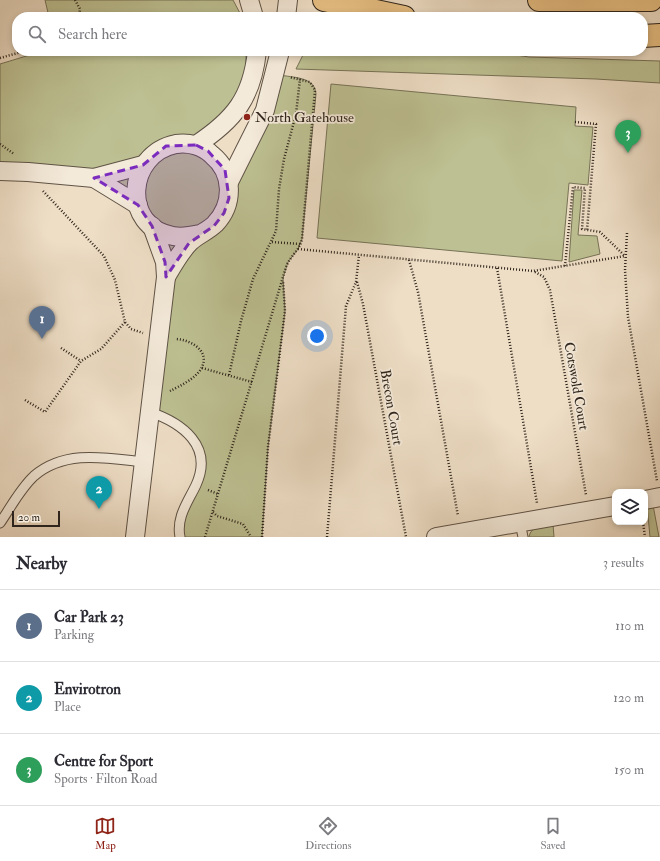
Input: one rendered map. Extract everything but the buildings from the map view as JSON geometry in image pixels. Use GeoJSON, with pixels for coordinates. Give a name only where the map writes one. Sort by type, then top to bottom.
{"type":"FeatureCollection","features":[{"type":"Feature","properties":{"kind":"main road"},"geometry":{"type":"LineString","coordinates":[[324,0],[380,12]]}},
{"type":"Feature","properties":{"kind":"main road"},"geometry":{"type":"LineString","coordinates":[[539,0],[651,0]]}},
{"type":"Feature","properties":{"kind":"street"},"geometry":{"type":"LineString","coordinates":[[249,0],[253,12]]}},
{"type":"Feature","properties":{"kind":"street"},"geometry":{"type":"LineString","coordinates":[[287,12],[288,0]]}},
{"type":"Feature","properties":{"kind":"street"},"geometry":{"type":"LineString","coordinates":[[196,145],[223,126],[239,108],[251,83],[256,56]]}},
{"type":"Feature","properties":{"kind":"street"},"geometry":{"type":"LineString","coordinates":[[229,182],[265,110],[279,56]]}},
{"type":"Feature","properties":{"kind":"street"},"geometry":{"type":"LineString","coordinates":[[135,537],[166,277],[165,262],[152,226],[144,217],[138,205],[136,192],[137,178],[143,165],[153,154],[166,146],[181,143],[196,145],[208,151],[218,159],[225,170],[229,182],[229,198],[224,213],[214,226],[200,234],[182,252],[166,277]]}},
{"type":"Feature","properties":{"kind":"street"},"geometry":{"type":"LineString","coordinates":[[0,171],[94,178],[143,165]]}},
{"type":"Feature","properties":{"kind":"street"},"geometry":{"type":"LineString","coordinates":[[94,178],[138,205]]}},
{"type":"Feature","properties":{"kind":"street"},"geometry":{"type":"LineString","coordinates":[[152,226],[173,236],[186,237],[200,234]]}},
{"type":"Feature","properties":{"kind":"street"},"geometry":{"type":"LineString","coordinates":[[648,498],[659,493]]}},
{"type":"Feature","properties":{"kind":"street"},"geometry":{"type":"LineString","coordinates":[[436,537],[461,533],[522,530],[540,519],[612,507]]}},
{"type":"Feature","properties":{"kind":"lane"},"geometry":{"type":"LineString","coordinates":[[151,406],[182,426],[192,437],[198,450],[201,464],[199,478],[180,518],[180,537]]}},
{"type":"Feature","properties":{"kind":"lane"},"geometry":{"type":"LineString","coordinates":[[0,523],[29,481],[54,463],[83,457],[143,462]]}},
{"type":"Feature","properties":{"kind":"path"},"geometry":{"type":"LineString","coordinates":[[75,0],[80,12]]}},
{"type":"Feature","properties":{"kind":"path"},"geometry":{"type":"LineString","coordinates":[[0,58],[12,55]]}},
{"type":"Feature","properties":{"kind":"path"},"geometry":{"type":"LineString","coordinates":[[205,537],[288,262],[300,244],[316,94],[313,84],[300,79],[285,77]]}},
{"type":"Feature","properties":{"kind":"path"},"geometry":{"type":"LineString","coordinates":[[229,376],[241,321],[253,279],[276,231],[277,197],[296,114],[300,79]]}},
{"type":"Feature","properties":{"kind":"path"},"geometry":{"type":"LineString","coordinates":[[575,122],[596,124],[587,230]]}},
{"type":"Feature","properties":{"kind":"path"},"geometry":{"type":"LineString","coordinates":[[0,144],[16,156],[49,198],[104,256],[115,280],[125,322],[135,330],[160,336],[185,339],[192,342],[201,353],[203,362],[202,368],[151,406]]}},
{"type":"Feature","properties":{"kind":"path"},"geometry":{"type":"LineString","coordinates":[[565,266],[573,187],[585,188],[582,229],[602,234],[625,256]]}},
{"type":"Feature","properties":{"kind":"path"},"geometry":{"type":"LineString","coordinates":[[627,233],[625,256],[628,317],[659,493]]}},
{"type":"Feature","properties":{"kind":"path"},"geometry":{"type":"LineString","coordinates":[[272,242],[300,244]]}},
{"type":"Feature","properties":{"kind":"path"},"geometry":{"type":"LineString","coordinates":[[298,249],[533,271],[625,256]]}},
{"type":"Feature","properties":{"kind":"path"},"geometry":{"type":"LineString","coordinates":[[327,537],[346,306],[356,282],[359,255]]}},
{"type":"Feature","properties":{"kind":"path"},"geometry":{"type":"LineString","coordinates":[[409,260],[418,292],[461,533]]}},
{"type":"Feature","properties":{"kind":"path"},"geometry":{"type":"LineString","coordinates":[[496,268],[540,519]]}},
{"type":"Feature","properties":{"kind":"path","name":"Cotswold Court"},"geometry":{"type":"LineString","coordinates":[[533,271],[544,277],[550,290],[589,511]]}},
{"type":"Feature","properties":{"kind":"path"},"geometry":{"type":"LineString","coordinates":[[262,537],[268,447],[285,311],[283,278]]}},
{"type":"Feature","properties":{"kind":"path","name":"Brecon Court"},"geometry":{"type":"LineString","coordinates":[[356,282],[363,304],[406,537]]}},
{"type":"Feature","properties":{"kind":"path"},"geometry":{"type":"LineString","coordinates":[[25,400],[44,412],[81,361],[101,349],[125,322]]}},
{"type":"Feature","properties":{"kind":"path"},"geometry":{"type":"LineString","coordinates":[[61,348],[81,361]]}},
{"type":"Feature","properties":{"kind":"path"},"geometry":{"type":"LineString","coordinates":[[202,368],[252,382]]}},
{"type":"Feature","properties":{"kind":"path"},"geometry":{"type":"LineString","coordinates":[[213,511],[217,516],[243,524],[251,537]]}},
{"type":"Feature","properties":{"kind":"path"},"geometry":{"type":"LineString","coordinates":[[644,525],[645,537]]}},
{"type":"Feature","properties":{"kind":"highlighted area"},"geometry":{"type":"Polygon","coordinates":[[[196,145],[208,151],[225,170],[229,198],[224,213],[214,226],[189,243],[166,277],[165,262],[152,226],[138,205],[94,178],[143,165],[166,146],[196,145]]]}},
{"type":"Feature","properties":{"kind":"green space"},"geometry":{"type":"Polygon","coordinates":[[[45,0],[233,0],[239,12],[48,12],[45,0]]]}},
{"type":"Feature","properties":{"kind":"green space"},"geometry":{"type":"Polygon","coordinates":[[[26,56],[246,56],[246,66],[251,83],[196,145],[225,170],[275,74],[306,80],[315,88],[316,94],[302,239],[298,249],[288,262],[283,278],[285,311],[268,447],[262,537],[180,537],[179,532],[199,478],[196,444],[150,412],[166,277],[152,226],[94,178],[0,171],[0,64],[26,56]]]}},
{"type":"Feature","properties":{"kind":"green space"},"geometry":{"type":"Polygon","coordinates":[[[302,56],[522,56],[660,61],[660,83],[596,79],[296,69],[302,56]]]}},
{"type":"Feature","properties":{"kind":"green space"},"geometry":{"type":"Polygon","coordinates":[[[331,84],[576,107],[575,126],[593,127],[588,185],[569,183],[562,261],[317,238],[331,84]]]}},
{"type":"Feature","properties":{"kind":"green space"},"geometry":{"type":"Polygon","coordinates":[[[574,190],[582,190],[578,235],[597,236],[600,254],[569,262],[574,190]]]}},
{"type":"Feature","properties":{"kind":"green space"},"geometry":{"type":"Polygon","coordinates":[[[648,505],[653,505],[659,537],[650,537],[648,505]]]}},
{"type":"Feature","properties":{"kind":"green space"},"geometry":{"type":"Polygon","coordinates":[[[553,524],[554,537],[529,537],[532,530],[535,528],[553,524]]]}},
{"type":"Feature","properties":{"kind":"place","name":"North Gatehouse"},"geometry":{"type":"Point","coordinates":[247,117]}},
{"type":"Feature","properties":{"kind":"place","name":"Centre for Sport"},"geometry":{"type":"Point","coordinates":[628,153]}},
{"type":"Feature","properties":{"kind":"place","name":"Car Park 23"},"geometry":{"type":"Point","coordinates":[42,339]}},
{"type":"Feature","properties":{"kind":"place","name":"Envirotron"},"geometry":{"type":"Point","coordinates":[99,509]}}]}
